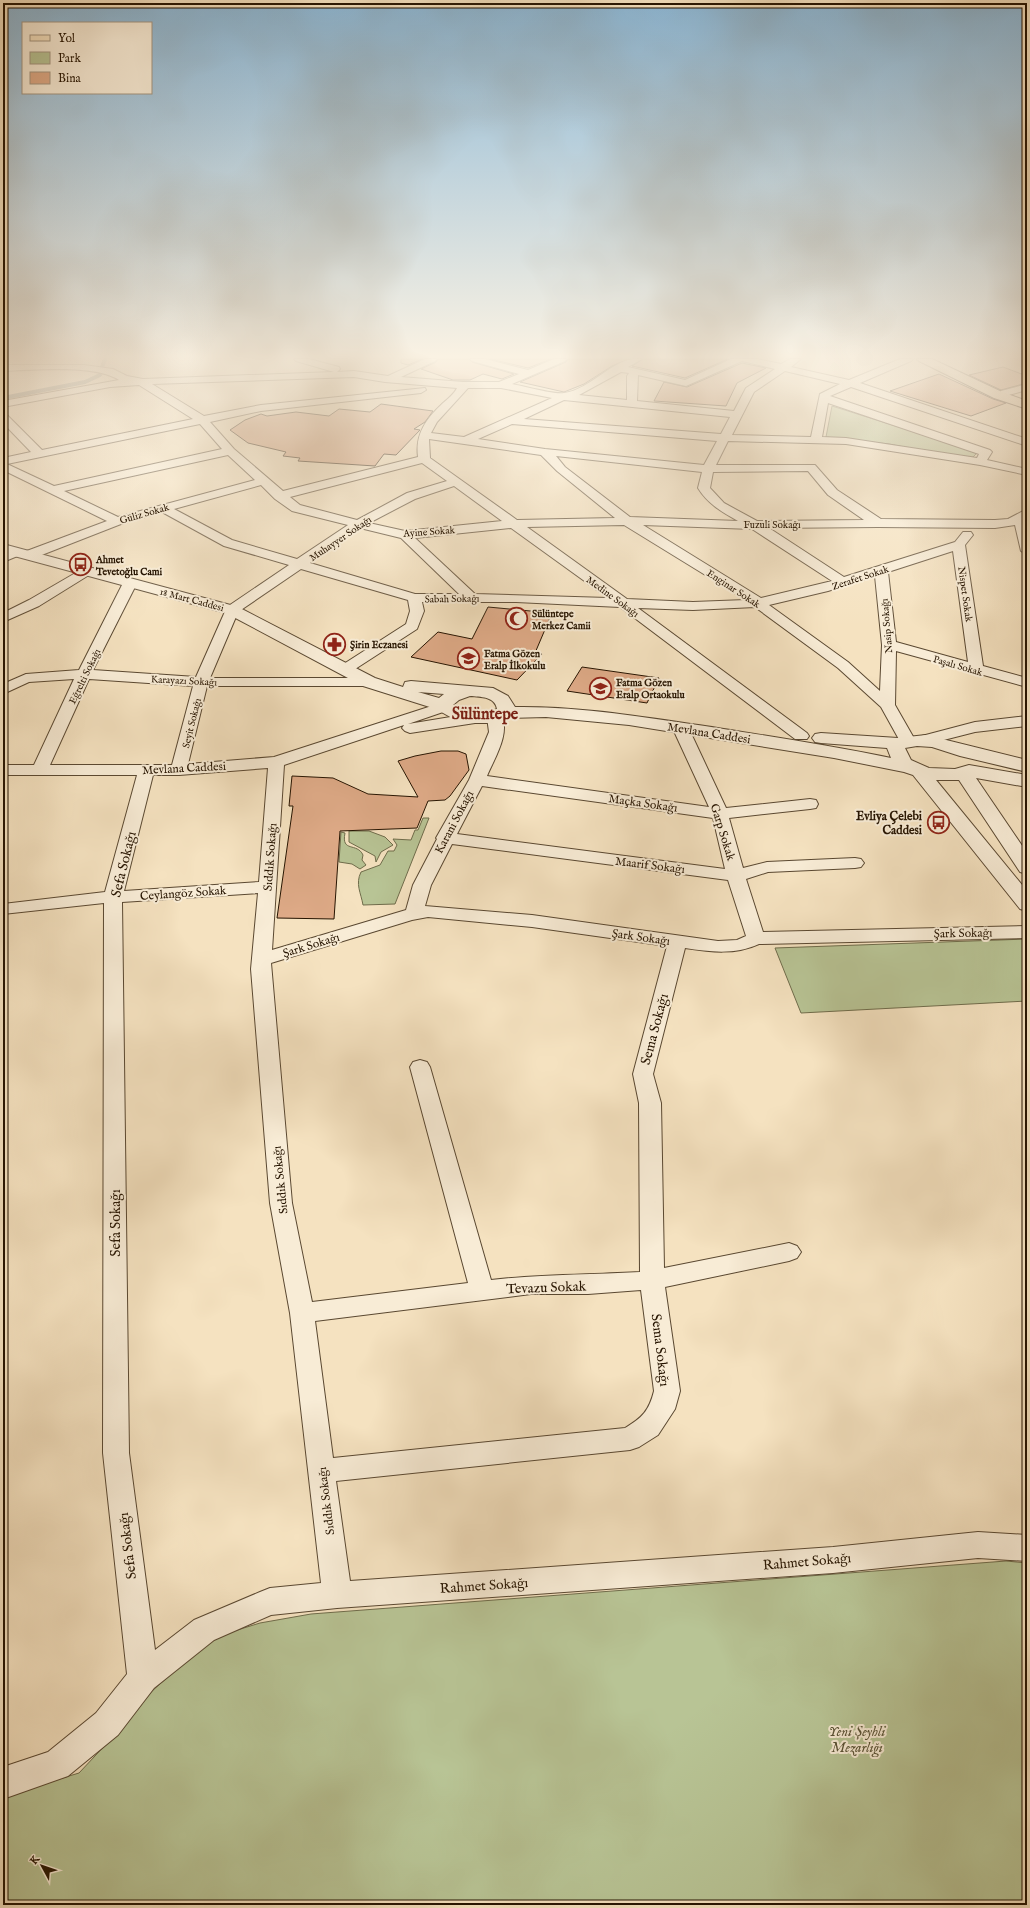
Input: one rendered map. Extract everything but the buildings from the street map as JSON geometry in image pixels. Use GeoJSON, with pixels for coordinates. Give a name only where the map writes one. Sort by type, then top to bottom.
{"type":"FeatureCollection","features":[{"type":"Feature","properties":{"kind":"street"},"geometry":{"type":"LineString","coordinates":[[34,448],[39,453]]}},
{"type":"Feature","properties":{"kind":"street"},"geometry":{"type":"LineString","coordinates":[[3,461],[63,448]]}},
{"type":"Feature","properties":{"kind":"street","name":"Ayine Sokak"},"geometry":{"type":"LineString","coordinates":[[227,448],[279,496],[296,508],[405,534],[514,524]]}},
{"type":"Feature","properties":{"kind":"street"},"geometry":{"type":"LineString","coordinates":[[279,496],[424,459],[422,448]]}},
{"type":"Feature","properties":{"kind":"street"},"geometry":{"type":"LineString","coordinates":[[519,448],[708,469],[811,467],[819,481],[830,492],[878,523]]}},
{"type":"Feature","properties":{"kind":"street"},"geometry":{"type":"LineString","coordinates":[[719,448],[708,469],[704,488],[708,497],[755,525],[842,582]]}},
{"type":"Feature","properties":{"kind":"street"},"geometry":{"type":"LineString","coordinates":[[899,448],[1027,472]]}},
{"type":"Feature","properties":{"kind":"street"},"geometry":{"type":"LineString","coordinates":[[974,448],[986,452],[980,462]]}},
{"type":"Feature","properties":{"kind":"street"},"geometry":{"type":"LineString","coordinates":[[51,490],[230,451]]}},
{"type":"Feature","properties":{"kind":"street","name":"Enginar Sokak"},"geometry":{"type":"LineString","coordinates":[[545,452],[561,469],[627,520],[759,602],[770,613],[842,665],[887,705],[910,741]]}},
{"type":"Feature","properties":{"kind":"street","name":"Medine Sokağı"},"geometry":{"type":"LineString","coordinates":[[424,459],[622,602],[801,736]]}},
{"type":"Feature","properties":{"kind":"street"},"geometry":{"type":"LineString","coordinates":[[3,466],[117,521]]}},
{"type":"Feature","properties":{"kind":"street","name":"Güliz Sokak"},"geometry":{"type":"LineString","coordinates":[[13,553],[117,521],[263,481]]}},
{"type":"Feature","properties":{"kind":"street","name":"Muhayyer Sokağı"},"geometry":{"type":"LineString","coordinates":[[232,610],[358,524],[411,496],[455,482]]}},
{"type":"Feature","properties":{"kind":"street","name":"Sabah Sokağı"},"geometry":{"type":"LineString","coordinates":[[163,508],[228,543],[414,598],[470,597],[693,606],[759,602]]}},
{"type":"Feature","properties":{"kind":"street"},"geometry":{"type":"LineString","coordinates":[[1023,516],[1027,551]]}},
{"type":"Feature","properties":{"kind":"street","name":"Fuzuli Sokağı"},"geometry":{"type":"LineString","coordinates":[[514,524],[627,520],[755,525],[878,523],[974,524],[1008,523],[1023,516]]}},
{"type":"Feature","properties":{"kind":"street"},"geometry":{"type":"LineString","coordinates":[[959,545],[970,533],[974,524]]}},
{"type":"Feature","properties":{"kind":"street"},"geometry":{"type":"LineString","coordinates":[[405,534],[470,597]]}},
{"type":"Feature","properties":{"kind":"street","name":"Zerafet Sokak"},"geometry":{"type":"LineString","coordinates":[[759,602],[824,588],[959,545]]}},
{"type":"Feature","properties":{"kind":"street","name":"Nispet Sokak"},"geometry":{"type":"LineString","coordinates":[[959,545],[976,670]]}},
{"type":"Feature","properties":{"kind":"street","name":"18 Mart Caddesi"},"geometry":{"type":"LineString","coordinates":[[13,553],[232,610],[369,682]]}},
{"type":"Feature","properties":{"kind":"street","name":"Nasip Sokağı"},"geometry":{"type":"LineString","coordinates":[[881,570],[889,645],[887,705]]}},
{"type":"Feature","properties":{"kind":"street"},"geometry":{"type":"LineString","coordinates":[[3,618],[34,603],[84,572]]}},
{"type":"Feature","properties":{"kind":"street","name":"Eğrelti Sokağı"},"geometry":{"type":"LineString","coordinates":[[40,770],[84,674],[130,583]]}},
{"type":"Feature","properties":{"kind":"street"},"geometry":{"type":"LineString","coordinates":[[344,670],[412,626],[417,611],[414,598]]}},
{"type":"Feature","properties":{"kind":"street","name":"Seyit Sokağı"},"geometry":{"type":"LineString","coordinates":[[180,770],[201,682],[232,610]]}},
{"type":"Feature","properties":{"kind":"street","name":"Paşalı Sokak"},"geometry":{"type":"LineString","coordinates":[[889,645],[1027,684]]}},
{"type":"Feature","properties":{"kind":"street","name":"Karayazı Sokağı"},"geometry":{"type":"LineString","coordinates":[[3,690],[26,678],[84,674],[201,682],[369,682]]}},
{"type":"Feature","properties":{"kind":"street"},"geometry":{"type":"LineString","coordinates":[[369,682],[487,692],[493,716],[456,714],[444,706],[369,682]]}},
{"type":"Feature","properties":{"kind":"street"},"geometry":{"type":"LineString","coordinates":[[444,706],[451,697],[468,691]]}},
{"type":"Feature","properties":{"kind":"street","name":"Mevlana Caddesi"},"geometry":{"type":"LineString","coordinates":[[361,734],[493,716],[571,703],[801,736],[910,741],[958,749]]}},
{"type":"Feature","properties":{"kind":"street","name":"Mevlana Caddesi"},"geometry":{"type":"LineString","coordinates":[[3,770],[146,771],[180,770],[276,762],[444,706]]}},
{"type":"Feature","properties":{"kind":"street","name":"Mevlana Caddesi"},"geometry":{"type":"LineString","coordinates":[[493,716],[546,712],[629,720],[834,752],[942,775],[967,772]]}},
{"type":"Feature","properties":{"kind":"street","name":"Karani Sokağı"},"geometry":{"type":"LineString","coordinates":[[414,914],[422,886],[445,838],[476,780],[493,716]]}},
{"type":"Feature","properties":{"kind":"street"},"geometry":{"type":"LineString","coordinates":[[1027,722],[1004,722],[946,733],[910,741],[896,748],[900,758],[915,770],[1027,905]]}},
{"type":"Feature","properties":{"kind":"street"},"geometry":{"type":"LineString","coordinates":[[958,749],[971,737],[1027,722]]}},
{"type":"Feature","properties":{"kind":"street","name":"Garp Sokak"},"geometry":{"type":"LineString","coordinates":[[681,729],[720,814],[736,876],[756,938]]}},
{"type":"Feature","properties":{"kind":"street"},"geometry":{"type":"LineString","coordinates":[[958,749],[1027,766]]}},
{"type":"Feature","properties":{"kind":"street"},"geometry":{"type":"LineString","coordinates":[[958,749],[968,760],[967,772],[1027,868]]}},
{"type":"Feature","properties":{"kind":"street","name":"Sıddık Sokağı"},"geometry":{"type":"LineString","coordinates":[[276,762],[268,887],[261,960],[281,1203],[302,1313],[337,1595]]}},
{"type":"Feature","properties":{"kind":"street","name":"Sefa Sokağı"},"geometry":{"type":"LineString","coordinates":[[143,1678],[116,1453],[113,897],[146,771]]}},
{"type":"Feature","properties":{"kind":"street"},"geometry":{"type":"LineString","coordinates":[[967,772],[1027,781]]}},
{"type":"Feature","properties":{"kind":"street","name":"Maçka Sokağı"},"geometry":{"type":"LineString","coordinates":[[476,780],[720,814],[810,804]]}},
{"type":"Feature","properties":{"kind":"street","name":"Maarif Sokağı"},"geometry":{"type":"LineString","coordinates":[[445,838],[736,876],[767,867],[855,863]]}},
{"type":"Feature","properties":{"kind":"street","name":"Ceylangöz Sokak"},"geometry":{"type":"LineString","coordinates":[[3,910],[113,897],[268,887]]}},
{"type":"Feature","properties":{"kind":"street","name":"Şark Sokağı"},"geometry":{"type":"LineString","coordinates":[[261,960],[428,911],[532,921],[677,943],[718,947],[741,945],[756,938],[1027,932]]}},
{"type":"Feature","properties":{"kind":"street","name":"Sema Sokağı"},"geometry":{"type":"LineString","coordinates":[[322,1471],[630,1439],[649,1427],[662,1409],[667,1391],[652,1280],[650,1103],[643,1074],[677,943]]}},
{"type":"Feature","properties":{"kind":"street"},"geometry":{"type":"LineString","coordinates":[[420,1068],[482,1291]]}},
{"type":"Feature","properties":{"kind":"street","name":"Tevazu Sokak"},"geometry":{"type":"LineString","coordinates":[[302,1313],[531,1285],[588,1285],[652,1280],[789,1252]]}},
{"type":"Feature","properties":{"kind":"street","name":"Rahmet Sokağı"},"geometry":{"type":"LineString","coordinates":[[3,1783],[57,1765],[107,1724],[143,1678],[204,1630],[270,1602],[337,1595],[833,1560],[978,1545],[1027,1548]]}},
{"type":"Feature","properties":{"kind":"green space"},"geometry":{"type":"Polygon","coordinates":[[[909,448],[965,448],[978,452],[970,460],[909,448]]]}},
{"type":"Feature","properties":{"kind":"green space"},"geometry":{"type":"Polygon","coordinates":[[[423,818],[429,818],[395,904],[363,905],[358,885],[361,872],[380,865],[388,851],[394,851],[397,845],[393,839],[411,840],[415,830],[418,830],[423,818]]]}},
{"type":"Feature","properties":{"kind":"green space"},"geometry":{"type":"Polygon","coordinates":[[[349,831],[369,831],[385,837],[393,845],[381,852],[376,862],[375,856],[349,842],[349,831]]]}},
{"type":"Feature","properties":{"kind":"green space"},"geometry":{"type":"Polygon","coordinates":[[[341,832],[345,833],[345,843],[360,851],[363,855],[362,860],[366,865],[360,869],[352,864],[339,862],[341,832]]]}},
{"type":"Feature","properties":{"kind":"green space"},"geometry":{"type":"Polygon","coordinates":[[[1027,939],[1027,1001],[801,1013],[775,948],[1027,939]]]}},
{"type":"Feature","properties":{"kind":"green space","name":"Yeni Şeyhli Mezarlığı"},"geometry":{"type":"Polygon","coordinates":[[[1006,1561],[1027,1563],[1027,1905],[3,1905],[3,1796],[79,1773],[126,1723],[151,1692],[191,1656],[221,1635],[260,1623],[311,1614],[1006,1561]]]}},
{"type":"Feature","properties":{"kind":"place","name":"Ahmet Tevetoğlu Cami"},"geometry":{"type":"Point","coordinates":[80,565]}},
{"type":"Feature","properties":{"kind":"place","name":"Sülüntepe Merkez Camii"},"geometry":{"type":"Point","coordinates":[516,619]}},
{"type":"Feature","properties":{"kind":"place","name":"Şirin Eczanesi"},"geometry":{"type":"Point","coordinates":[335,644]}},
{"type":"Feature","properties":{"kind":"place","name":"Fatma Gözen Eralp İlkokulu"},"geometry":{"type":"Point","coordinates":[468,659]}},
{"type":"Feature","properties":{"kind":"place","name":"Fatma Gözen Eralp Ortaokulu"},"geometry":{"type":"Point","coordinates":[601,688]}},
{"type":"Feature","properties":{"kind":"place","name":"Evliya Çelebi Caddesi"},"geometry":{"type":"Point","coordinates":[938,823]}},
{"type":"Feature","properties":{"kind":"district","name":"Sülüntepe"},"geometry":{"type":"Point","coordinates":[485,713]}}]}
